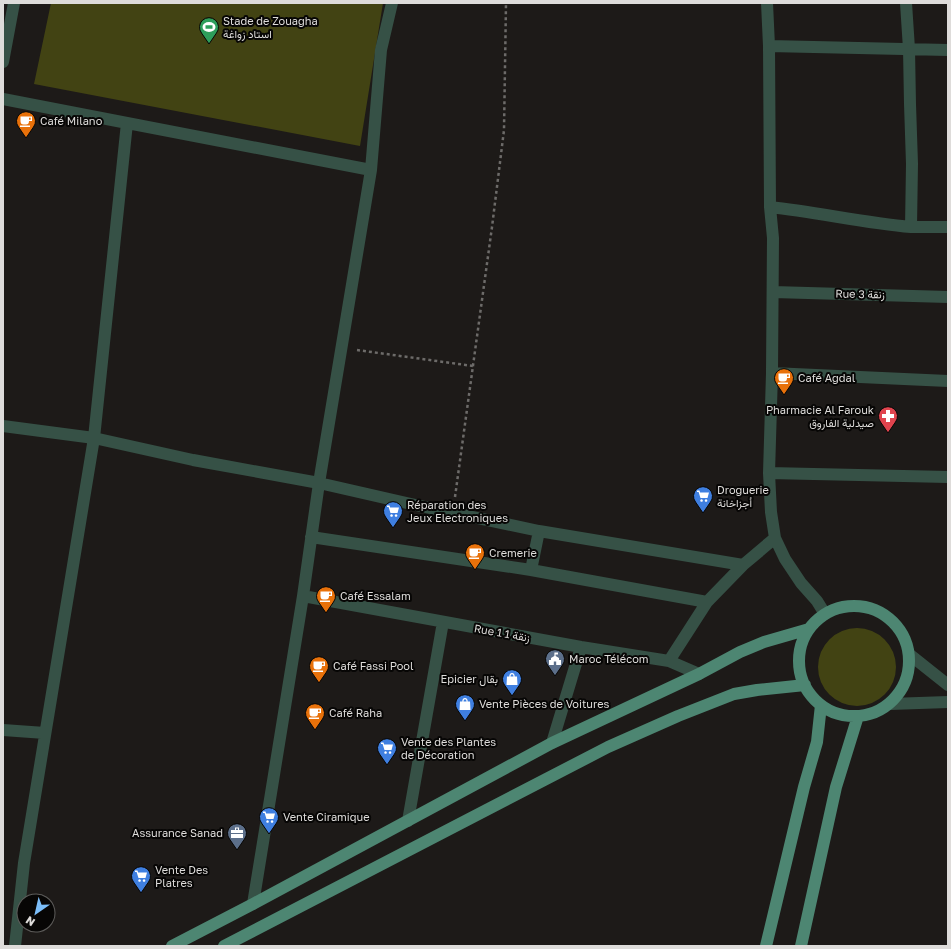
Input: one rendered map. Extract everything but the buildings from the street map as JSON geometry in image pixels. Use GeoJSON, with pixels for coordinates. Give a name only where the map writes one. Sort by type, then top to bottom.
{"type":"FeatureCollection","features":[{"type":"Feature","properties":{"kind":"main road"},"geometry":{"type":"LineString","coordinates":[[850,606],[875,610],[886,616],[896,625],[904,636],[909,654],[910,665],[906,682],[890,704],[875,712],[858,716],[839,714],[822,705],[810,694],[801,673],[799,660],[801,647],[809,630],[825,614],[850,606]]}},
{"type":"Feature","properties":{"kind":"main road"},"geometry":{"type":"LineString","coordinates":[[172,946],[552,743],[699,674],[740,652],[764,642],[809,630]]}},
{"type":"Feature","properties":{"kind":"main road"},"geometry":{"type":"LineString","coordinates":[[224,946],[608,747],[678,716],[734,694],[805,685]]}},
{"type":"Feature","properties":{"kind":"main road"},"geometry":{"type":"LineString","coordinates":[[766,946],[802,795],[817,742],[822,705]]}},
{"type":"Feature","properties":{"kind":"main road"},"geometry":{"type":"LineString","coordinates":[[801,946],[836,787],[858,716]]}},
{"type":"Feature","properties":{"kind":"street"},"geometry":{"type":"LineString","coordinates":[[3,62],[14,3]]}},
{"type":"Feature","properties":{"kind":"street"},"geometry":{"type":"LineString","coordinates":[[253,904],[303,596],[319,483],[371,170],[381,50],[392,3]]}},
{"type":"Feature","properties":{"kind":"street"},"geometry":{"type":"LineString","coordinates":[[767,3],[769,46],[770,207],[773,238],[772,373],[769,473],[771,512],[775,538],[785,559],[825,614]]}},
{"type":"Feature","properties":{"kind":"street"},"geometry":{"type":"LineString","coordinates":[[906,3],[910,49],[912,164],[911,227]]}},
{"type":"Feature","properties":{"kind":"street"},"geometry":{"type":"LineString","coordinates":[[769,46],[948,50]]}},
{"type":"Feature","properties":{"kind":"street"},"geometry":{"type":"LineString","coordinates":[[3,99],[371,170]]}},
{"type":"Feature","properties":{"kind":"street"},"geometry":{"type":"LineString","coordinates":[[15,946],[24,863],[94,438],[127,123]]}},
{"type":"Feature","properties":{"kind":"street"},"geometry":{"type":"LineString","coordinates":[[770,207],[804,210],[852,219],[911,227],[948,227]]}},
{"type":"Feature","properties":{"kind":"street","name":"Rue 3 زنقة"},"geometry":{"type":"LineString","coordinates":[[773,292],[948,297]]}},
{"type":"Feature","properties":{"kind":"street"},"geometry":{"type":"LineString","coordinates":[[772,373],[948,380]]}},
{"type":"Feature","properties":{"kind":"street"},"geometry":{"type":"LineString","coordinates":[[3,426],[94,438],[193,460],[319,483],[539,531],[743,565]]}},
{"type":"Feature","properties":{"kind":"street"},"geometry":{"type":"LineString","coordinates":[[769,473],[948,477]]}},
{"type":"Feature","properties":{"kind":"street"},"geometry":{"type":"LineString","coordinates":[[531,570],[539,531]]}},
{"type":"Feature","properties":{"kind":"street"},"geometry":{"type":"LineString","coordinates":[[311,537],[531,570],[707,602]]}},
{"type":"Feature","properties":{"kind":"street"},"geometry":{"type":"LineString","coordinates":[[668,661],[707,602],[743,565],[775,538]]}},
{"type":"Feature","properties":{"kind":"street","name":"Rue 1 زنقة 1"},"geometry":{"type":"LineString","coordinates":[[303,596],[581,647],[668,661],[699,674]]}},
{"type":"Feature","properties":{"kind":"street"},"geometry":{"type":"LineString","coordinates":[[408,821],[443,622]]}},
{"type":"Feature","properties":{"kind":"street"},"geometry":{"type":"LineString","coordinates":[[552,743],[581,647]]}},
{"type":"Feature","properties":{"kind":"street"},"geometry":{"type":"LineString","coordinates":[[909,654],[948,685]]}},
{"type":"Feature","properties":{"kind":"street"},"geometry":{"type":"LineString","coordinates":[[890,704],[948,702]]}},
{"type":"Feature","properties":{"kind":"street"},"geometry":{"type":"LineString","coordinates":[[3,730],[45,733]]}},
{"type":"Feature","properties":{"kind":"path"},"geometry":{"type":"LineString","coordinates":[[453,513],[504,130],[506,3]]}},
{"type":"Feature","properties":{"kind":"path"},"geometry":{"type":"LineString","coordinates":[[341,347],[473,366]]}},
{"type":"Feature","properties":{"kind":"shaded area","name":"Stade de Zouagha استاد زواغة"},"geometry":{"type":"Polygon","coordinates":[[[51,3],[383,3],[360,146],[34,84],[51,3]]]}},
{"type":"Feature","properties":{"kind":"shaded area"},"geometry":{"type":"Polygon","coordinates":[[[857,628],[872,631],[885,639],[893,652],[896,667],[893,682],[885,695],[872,703],[857,706],[842,703],[829,695],[821,682],[818,667],[821,652],[829,639],[842,631],[857,628]]]}},
{"type":"Feature","properties":{"kind":"place","name":"Stade de Zouagha استاد زواغة"},"geometry":{"type":"Point","coordinates":[209,44]}},
{"type":"Feature","properties":{"kind":"place","name":"Café Milano"},"geometry":{"type":"Point","coordinates":[26,138]}},
{"type":"Feature","properties":{"kind":"place","name":"Café Agdal"},"geometry":{"type":"Point","coordinates":[784,395]}},
{"type":"Feature","properties":{"kind":"place","name":"Pharmacie Al Farouk صيدلية الفاروق"},"geometry":{"type":"Point","coordinates":[888,433]}},
{"type":"Feature","properties":{"kind":"place","name":"Droguerie أجزاخانة"},"geometry":{"type":"Point","coordinates":[703,513]}},
{"type":"Feature","properties":{"kind":"place","name":"Réparation des Jeux Electroniques"},"geometry":{"type":"Point","coordinates":[393,528]}},
{"type":"Feature","properties":{"kind":"place","name":"Cremerie"},"geometry":{"type":"Point","coordinates":[475,570]}},
{"type":"Feature","properties":{"kind":"place","name":"Café Essalam"},"geometry":{"type":"Point","coordinates":[326,613]}},
{"type":"Feature","properties":{"kind":"place","name":"Maroc Télécom"},"geometry":{"type":"Point","coordinates":[555,676]}},
{"type":"Feature","properties":{"kind":"place","name":"Café Fassi Pool"},"geometry":{"type":"Point","coordinates":[319,683]}},
{"type":"Feature","properties":{"kind":"place","name":"Epicier بقال"},"geometry":{"type":"Point","coordinates":[512,696]}},
{"type":"Feature","properties":{"kind":"place","name":"Vente Pièces de Voitures"},"geometry":{"type":"Point","coordinates":[465,721]}},
{"type":"Feature","properties":{"kind":"place","name":"Café Raha"},"geometry":{"type":"Point","coordinates":[315,730]}},
{"type":"Feature","properties":{"kind":"place","name":"Vente des Plantes de Décoration"},"geometry":{"type":"Point","coordinates":[387,765]}},
{"type":"Feature","properties":{"kind":"place","name":"Vente Ciramique"},"geometry":{"type":"Point","coordinates":[269,834]}},
{"type":"Feature","properties":{"kind":"place","name":"Assurance Sanad"},"geometry":{"type":"Point","coordinates":[237,850]}},
{"type":"Feature","properties":{"kind":"place","name":"Vente Des Platres"},"geometry":{"type":"Point","coordinates":[141,893]}}]}
